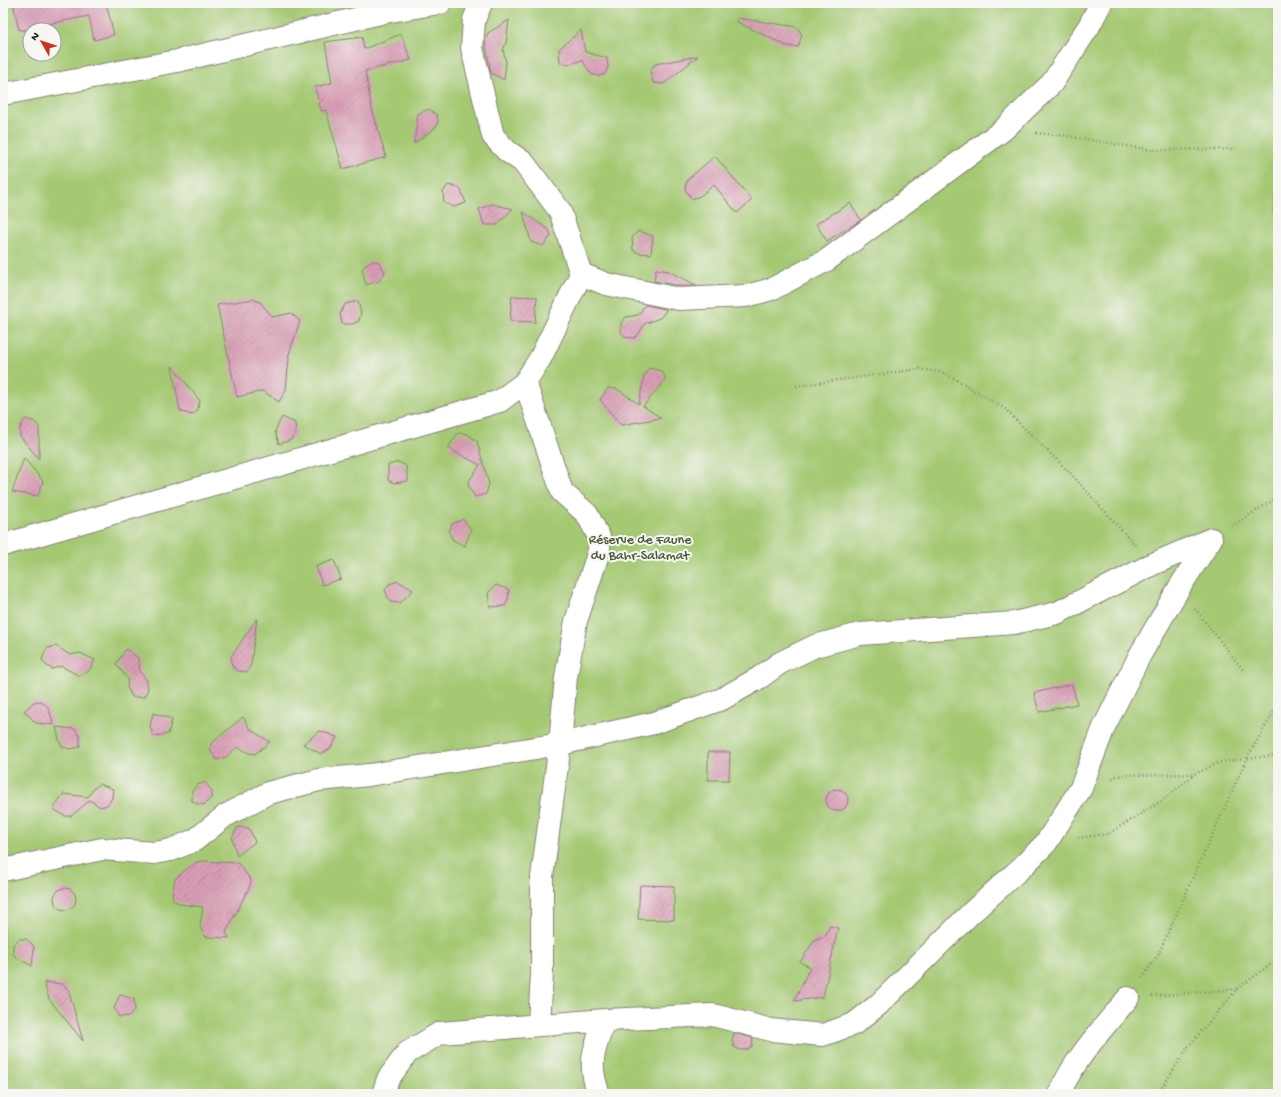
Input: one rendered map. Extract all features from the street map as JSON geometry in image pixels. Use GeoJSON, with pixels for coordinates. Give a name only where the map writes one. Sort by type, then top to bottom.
{"type":"FeatureCollection","features":[{"type":"Feature","properties":{"kind":"street"},"geometry":{"type":"LineString","coordinates":[[3,94],[177,60],[385,12],[440,3]]}},
{"type":"Feature","properties":{"kind":"street"},"geometry":{"type":"LineString","coordinates":[[3,545],[500,401],[525,382],[541,357],[581,274],[560,211],[523,162],[507,151],[493,136],[472,48],[474,20],[481,3]]}},
{"type":"Feature","properties":{"kind":"street"},"geometry":{"type":"LineString","coordinates":[[581,274],[606,284],[679,299],[746,296],[772,289],[827,260],[1003,130],[1052,83],[1089,26],[1101,3]]}},
{"type":"Feature","properties":{"kind":"street"},"geometry":{"type":"LineString","coordinates":[[525,382],[562,492],[587,514],[599,537],[599,551],[576,621],[566,677],[560,744],[542,878],[542,974],[539,1024]]}},
{"type":"Feature","properties":{"kind":"street"},"geometry":{"type":"LineString","coordinates":[[3,870],[102,848],[154,853],[171,850],[195,840],[225,816],[268,793],[319,780],[369,776],[560,744],[654,723],[722,699],[760,678],[780,663],[815,646],[860,634],[1014,623],[1057,613],[1152,564],[1211,539]]}},
{"type":"Feature","properties":{"kind":"street"},"geometry":{"type":"LineString","coordinates":[[383,1094],[388,1079],[407,1053],[440,1033],[539,1024],[713,1015],[772,1030],[822,1035],[854,1024],[878,1005],[970,914],[1046,843],[1081,788],[1104,727],[1140,655],[1179,588],[1211,539]]}},
{"type":"Feature","properties":{"kind":"street"},"geometry":{"type":"LineString","coordinates":[[1059,1094],[1066,1079],[1093,1041],[1128,998]]}},
{"type":"Feature","properties":{"kind":"street"},"geometry":{"type":"LineString","coordinates":[[599,1094],[592,1078],[594,1049],[605,1020]]}},
{"type":"Feature","properties":{"kind":"path"},"geometry":{"type":"LineString","coordinates":[[1003,130],[1067,136],[1151,150],[1235,149]]}},
{"type":"Feature","properties":{"kind":"path"},"geometry":{"type":"LineString","coordinates":[[796,386],[919,369],[945,373],[1004,408],[1071,474],[1152,564]]}},
{"type":"Feature","properties":{"kind":"path"},"geometry":{"type":"LineString","coordinates":[[1211,539],[1278,497]]}},
{"type":"Feature","properties":{"kind":"path"},"geometry":{"type":"LineString","coordinates":[[1179,588],[1243,670]]}},
{"type":"Feature","properties":{"kind":"path"},"geometry":{"type":"LineString","coordinates":[[1128,998],[1158,956],[1247,758],[1278,705]]}},
{"type":"Feature","properties":{"kind":"path"},"geometry":{"type":"LineString","coordinates":[[1046,843],[1108,834],[1160,802],[1195,774],[1220,762],[1278,755]]}},
{"type":"Feature","properties":{"kind":"path"},"geometry":{"type":"LineString","coordinates":[[1081,788],[1122,775],[1195,774]]}},
{"type":"Feature","properties":{"kind":"path"},"geometry":{"type":"LineString","coordinates":[[1159,1094],[1188,1047],[1237,989],[1278,959]]}},
{"type":"Feature","properties":{"kind":"path"},"geometry":{"type":"LineString","coordinates":[[1128,998],[1237,989]]}},
{"type":"Feature","properties":{"kind":"green space","name":"Réserve de Faune du Bahr-Salamat"},"geometry":{"type":"Polygon","coordinates":[[[3,3],[1278,3],[1278,1094],[3,1094],[3,3]]]}},
{"type":"Feature","properties":{"kind":"building"},"geometry":{"type":"Polygon","coordinates":[[[13,3],[106,3],[114,35],[94,40],[89,16],[58,22],[22,22],[22,30],[19,30],[13,3]]]}},
{"type":"Feature","properties":{"kind":"building"},"geometry":{"type":"Polygon","coordinates":[[[738,18],[797,27],[802,35],[798,47],[787,46],[737,22],[738,18]]]}},
{"type":"Feature","properties":{"kind":"building"},"geometry":{"type":"Polygon","coordinates":[[[509,20],[506,43],[503,50],[506,62],[504,80],[491,73],[485,41],[488,33],[509,20]]]}},
{"type":"Feature","properties":{"kind":"building"},"geometry":{"type":"Polygon","coordinates":[[[581,30],[585,52],[607,58],[608,68],[605,74],[599,76],[591,74],[582,60],[570,64],[560,63],[559,49],[581,30]]]}},
{"type":"Feature","properties":{"kind":"building"},"geometry":{"type":"Polygon","coordinates":[[[401,34],[411,60],[365,71],[371,105],[386,157],[343,169],[326,110],[321,111],[315,87],[332,83],[325,42],[362,37],[364,49],[401,34]]]}},
{"type":"Feature","properties":{"kind":"building"},"geometry":{"type":"Polygon","coordinates":[[[698,56],[664,84],[653,83],[650,71],[655,64],[698,56]]]}},
{"type":"Feature","properties":{"kind":"building"},"geometry":{"type":"Polygon","coordinates":[[[429,109],[437,115],[438,121],[436,127],[414,144],[418,114],[429,109]]]}},
{"type":"Feature","properties":{"kind":"building"},"geometry":{"type":"Polygon","coordinates":[[[715,156],[752,200],[737,213],[714,185],[700,196],[692,199],[686,191],[685,187],[688,179],[715,156]]]}},
{"type":"Feature","properties":{"kind":"building"},"geometry":{"type":"Polygon","coordinates":[[[448,185],[460,188],[466,203],[454,207],[444,203],[443,192],[448,185]]]}},
{"type":"Feature","properties":{"kind":"building"},"geometry":{"type":"Polygon","coordinates":[[[850,203],[861,220],[827,241],[816,224],[850,203]]]}},
{"type":"Feature","properties":{"kind":"building"},"geometry":{"type":"Polygon","coordinates":[[[492,204],[513,209],[497,225],[484,225],[479,209],[492,204]]]}},
{"type":"Feature","properties":{"kind":"building"},"geometry":{"type":"Polygon","coordinates":[[[523,212],[549,230],[551,236],[543,246],[531,242],[523,212]]]}},
{"type":"Feature","properties":{"kind":"building"},"geometry":{"type":"Polygon","coordinates":[[[638,231],[653,236],[651,254],[639,253],[633,250],[632,238],[638,231]]]}},
{"type":"Feature","properties":{"kind":"building"},"geometry":{"type":"Polygon","coordinates":[[[369,262],[379,262],[385,272],[379,281],[366,285],[362,269],[369,262]]]}},
{"type":"Feature","properties":{"kind":"building"},"geometry":{"type":"Polygon","coordinates":[[[656,269],[668,271],[698,286],[680,286],[654,281],[656,269]]]}},
{"type":"Feature","properties":{"kind":"building"},"geometry":{"type":"Polygon","coordinates":[[[512,296],[537,297],[535,322],[510,321],[512,296]]]}},
{"type":"Feature","properties":{"kind":"building"},"geometry":{"type":"Polygon","coordinates":[[[253,299],[260,302],[273,317],[291,313],[300,321],[288,357],[286,390],[279,402],[263,391],[237,397],[217,305],[253,299]]]}},
{"type":"Feature","properties":{"kind":"building"},"geometry":{"type":"Polygon","coordinates":[[[358,301],[361,313],[359,321],[352,324],[342,324],[340,314],[345,304],[358,301]]]}},
{"type":"Feature","properties":{"kind":"building"},"geometry":{"type":"Polygon","coordinates":[[[645,305],[666,309],[660,318],[644,324],[639,334],[634,338],[625,337],[621,332],[621,323],[626,317],[638,315],[645,305]]]}},
{"type":"Feature","properties":{"kind":"building"},"geometry":{"type":"Polygon","coordinates":[[[172,366],[200,401],[197,411],[192,415],[180,411],[172,366]]]}},
{"type":"Feature","properties":{"kind":"building"},"geometry":{"type":"Polygon","coordinates":[[[649,368],[661,371],[665,376],[664,382],[643,406],[661,418],[621,425],[600,400],[608,388],[617,389],[639,404],[644,376],[649,368]]]}},
{"type":"Feature","properties":{"kind":"building"},"geometry":{"type":"Polygon","coordinates":[[[282,417],[295,423],[296,433],[291,440],[279,444],[275,431],[282,417]]]}},
{"type":"Feature","properties":{"kind":"building"},"geometry":{"type":"Polygon","coordinates":[[[25,419],[33,421],[39,426],[39,459],[20,436],[20,427],[25,419]]]}},
{"type":"Feature","properties":{"kind":"building"},"geometry":{"type":"Polygon","coordinates":[[[458,433],[467,434],[477,441],[489,484],[486,494],[475,497],[468,485],[469,481],[480,465],[448,448],[458,433]]]}},
{"type":"Feature","properties":{"kind":"building"},"geometry":{"type":"Polygon","coordinates":[[[24,458],[43,481],[38,496],[12,492],[24,458]]]}},
{"type":"Feature","properties":{"kind":"building"},"geometry":{"type":"Polygon","coordinates":[[[399,462],[406,466],[408,481],[394,483],[388,480],[388,465],[399,462]]]}},
{"type":"Feature","properties":{"kind":"building"},"geometry":{"type":"Polygon","coordinates":[[[463,519],[471,529],[465,546],[453,540],[449,532],[452,524],[463,519]]]}},
{"type":"Feature","properties":{"kind":"building"},"geometry":{"type":"Polygon","coordinates":[[[334,560],[341,579],[322,585],[316,566],[334,560]]]}},
{"type":"Feature","properties":{"kind":"building"},"geometry":{"type":"Polygon","coordinates":[[[398,581],[413,590],[400,603],[390,602],[385,590],[389,584],[398,581]]]}},
{"type":"Feature","properties":{"kind":"building"},"geometry":{"type":"Polygon","coordinates":[[[496,585],[509,590],[508,599],[505,606],[490,607],[488,593],[496,585]]]}},
{"type":"Feature","properties":{"kind":"building"},"geometry":{"type":"Polygon","coordinates":[[[257,618],[251,664],[247,672],[238,671],[232,666],[231,657],[257,618]]]}},
{"type":"Feature","properties":{"kind":"building"},"geometry":{"type":"Polygon","coordinates":[[[56,646],[70,655],[80,653],[95,660],[89,671],[80,676],[61,666],[52,669],[42,660],[47,648],[56,646]]]}},
{"type":"Feature","properties":{"kind":"building"},"geometry":{"type":"Polygon","coordinates":[[[126,649],[138,658],[140,672],[147,681],[148,689],[144,697],[132,697],[127,687],[128,679],[116,664],[126,649]]]}},
{"type":"Feature","properties":{"kind":"building"},"geometry":{"type":"Polygon","coordinates":[[[1072,684],[1077,704],[1039,712],[1034,693],[1072,684]]]}},
{"type":"Feature","properties":{"kind":"building"},"geometry":{"type":"Polygon","coordinates":[[[41,701],[48,707],[54,725],[36,723],[24,711],[34,702],[41,701]]]}},
{"type":"Feature","properties":{"kind":"building"},"geometry":{"type":"Polygon","coordinates":[[[153,713],[172,719],[168,734],[153,736],[150,726],[153,713]]]}},
{"type":"Feature","properties":{"kind":"building"},"geometry":{"type":"Polygon","coordinates":[[[243,717],[250,729],[270,742],[255,754],[249,753],[237,747],[226,757],[217,760],[210,750],[211,744],[243,717]]]}},
{"type":"Feature","properties":{"kind":"building"},"geometry":{"type":"Polygon","coordinates":[[[56,727],[75,729],[80,737],[80,747],[71,749],[63,747],[60,743],[56,727]]]}},
{"type":"Feature","properties":{"kind":"building"},"geometry":{"type":"Polygon","coordinates":[[[320,731],[337,737],[330,749],[321,754],[303,744],[320,731]]]}},
{"type":"Feature","properties":{"kind":"building"},"geometry":{"type":"Polygon","coordinates":[[[708,752],[730,752],[729,780],[708,780],[708,752]]]}},
{"type":"Feature","properties":{"kind":"building"},"geometry":{"type":"Polygon","coordinates":[[[205,782],[212,791],[212,797],[204,805],[198,804],[192,801],[192,791],[197,785],[205,782]]]}},
{"type":"Feature","properties":{"kind":"building"},"geometry":{"type":"Polygon","coordinates":[[[100,784],[113,789],[112,798],[107,805],[100,807],[90,800],[71,816],[65,816],[53,809],[63,794],[88,797],[94,788],[100,784]]]}},
{"type":"Feature","properties":{"kind":"building"},"geometry":{"type":"Polygon","coordinates":[[[837,789],[845,792],[848,800],[845,808],[837,811],[829,808],[826,800],[829,792],[837,789]]]}},
{"type":"Feature","properties":{"kind":"building"},"geometry":{"type":"Polygon","coordinates":[[[238,827],[249,828],[255,842],[237,856],[232,838],[238,827]]]}},
{"type":"Feature","properties":{"kind":"building"},"geometry":{"type":"Polygon","coordinates":[[[196,862],[238,863],[251,880],[250,886],[226,932],[229,938],[207,937],[204,935],[200,927],[203,907],[180,904],[173,900],[172,894],[175,879],[196,862]]]}},
{"type":"Feature","properties":{"kind":"building"},"geometry":{"type":"Polygon","coordinates":[[[640,885],[674,886],[674,920],[638,919],[640,885]]]}},
{"type":"Feature","properties":{"kind":"building"},"geometry":{"type":"Polygon","coordinates":[[[65,888],[73,891],[76,899],[73,907],[65,910],[57,907],[54,899],[57,891],[65,888]]]}},
{"type":"Feature","properties":{"kind":"building"},"geometry":{"type":"Polygon","coordinates":[[[830,926],[838,928],[823,997],[794,1001],[810,967],[800,962],[815,939],[824,937],[830,926]]]}},
{"type":"Feature","properties":{"kind":"building"},"geometry":{"type":"Polygon","coordinates":[[[19,939],[26,939],[34,948],[32,966],[16,957],[13,953],[13,945],[19,939]]]}},
{"type":"Feature","properties":{"kind":"building"},"geometry":{"type":"Polygon","coordinates":[[[44,982],[62,984],[68,989],[83,1041],[49,999],[44,982]]]}},
{"type":"Feature","properties":{"kind":"building"},"geometry":{"type":"Polygon","coordinates":[[[120,995],[134,999],[135,1009],[130,1016],[119,1017],[114,1008],[120,995]]]}},
{"type":"Feature","properties":{"kind":"building"},"geometry":{"type":"Polygon","coordinates":[[[734,1033],[753,1038],[752,1046],[747,1050],[740,1050],[734,1047],[732,1040],[734,1033]]]}}]}
